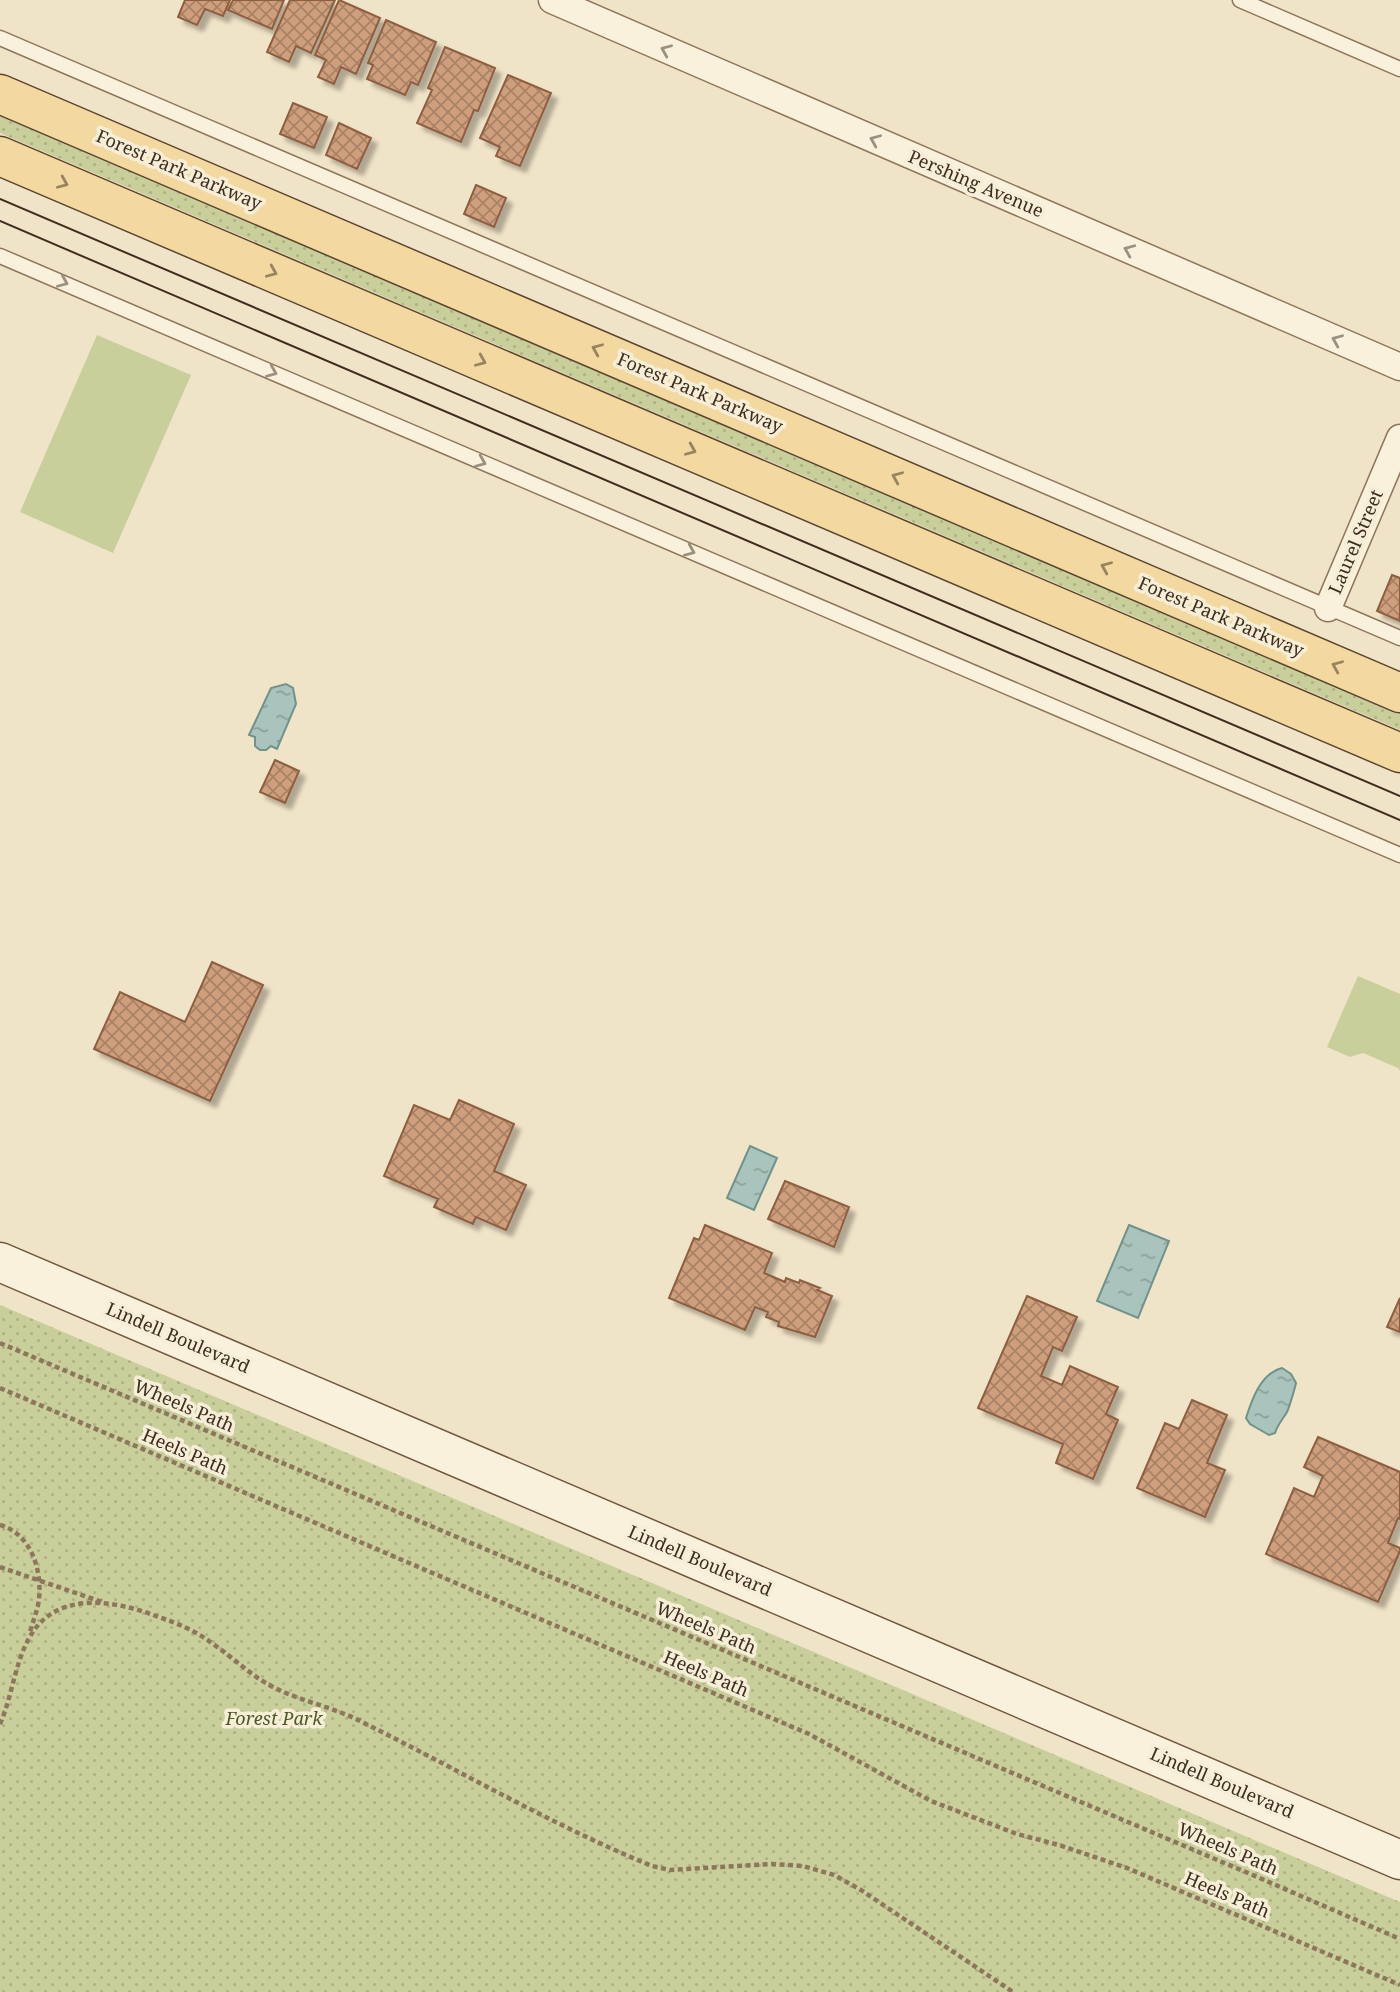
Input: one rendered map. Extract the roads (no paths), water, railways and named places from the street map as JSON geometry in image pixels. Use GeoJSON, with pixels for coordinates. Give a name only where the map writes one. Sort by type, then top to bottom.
{"type":"FeatureCollection","features":[{"type":"Feature","properties":{"kind":"main road","name":"Forest Park Parkway"},"geometry":{"type":"LineString","coordinates":[[0,94],[1400,693]]}},
{"type":"Feature","properties":{"kind":"main road"},"geometry":{"type":"LineString","coordinates":[[0,156],[1400,753]]}},
{"type":"Feature","properties":{"kind":"main road","name":"Lindell Boulevard"},"geometry":{"type":"LineString","coordinates":[[0,1262],[1400,1860]]}},
{"type":"Feature","properties":{"kind":"street","name":"Pershing Avenue"},"geometry":{"type":"LineString","coordinates":[[552,0],[1400,367]]}},
{"type":"Feature","properties":{"kind":"street","name":"Laurel Street"},"geometry":{"type":"LineString","coordinates":[[1328,608],[1400,438]]}},
{"type":"Feature","properties":{"kind":"lane"},"geometry":{"type":"LineString","coordinates":[[1240,0],[1400,69]]}},
{"type":"Feature","properties":{"kind":"lane"},"geometry":{"type":"LineString","coordinates":[[0,38],[1400,638]]}},
{"type":"Feature","properties":{"kind":"lane"},"geometry":{"type":"LineString","coordinates":[[0,256],[1400,855]]}},
{"type":"Feature","properties":{"kind":"water"},"geometry":{"type":"Polygon","coordinates":[[[286,684],[293,688],[296,704],[277,749],[271,746],[260,750],[255,746],[255,737],[249,735],[271,688],[286,684]]]}},
{"type":"Feature","properties":{"kind":"water"},"geometry":{"type":"Polygon","coordinates":[[[750,1146],[777,1158],[754,1210],[727,1198],[750,1146]]]}},
{"type":"Feature","properties":{"kind":"water"},"geometry":{"type":"Polygon","coordinates":[[[1129,1225],[1169,1241],[1138,1318],[1097,1301],[1129,1225]]]}},
{"type":"Feature","properties":{"kind":"water"},"geometry":{"type":"Polygon","coordinates":[[[1282,1368],[1291,1374],[1296,1383],[1287,1412],[1275,1433],[1269,1435],[1250,1424],[1246,1418],[1254,1395],[1263,1381],[1268,1375],[1282,1368]]]}},
{"type":"Feature","properties":{"kind":"tram line"},"geometry":{"type":"LineString","coordinates":[[0,199],[1400,796]]}},
{"type":"Feature","properties":{"kind":"tram line"},"geometry":{"type":"LineString","coordinates":[[0,221],[1400,820]]}},
{"type":"Feature","properties":{"kind":"park label","name":"Forest Park"},"geometry":{"type":"Point","coordinates":[274,1719]}}]}
